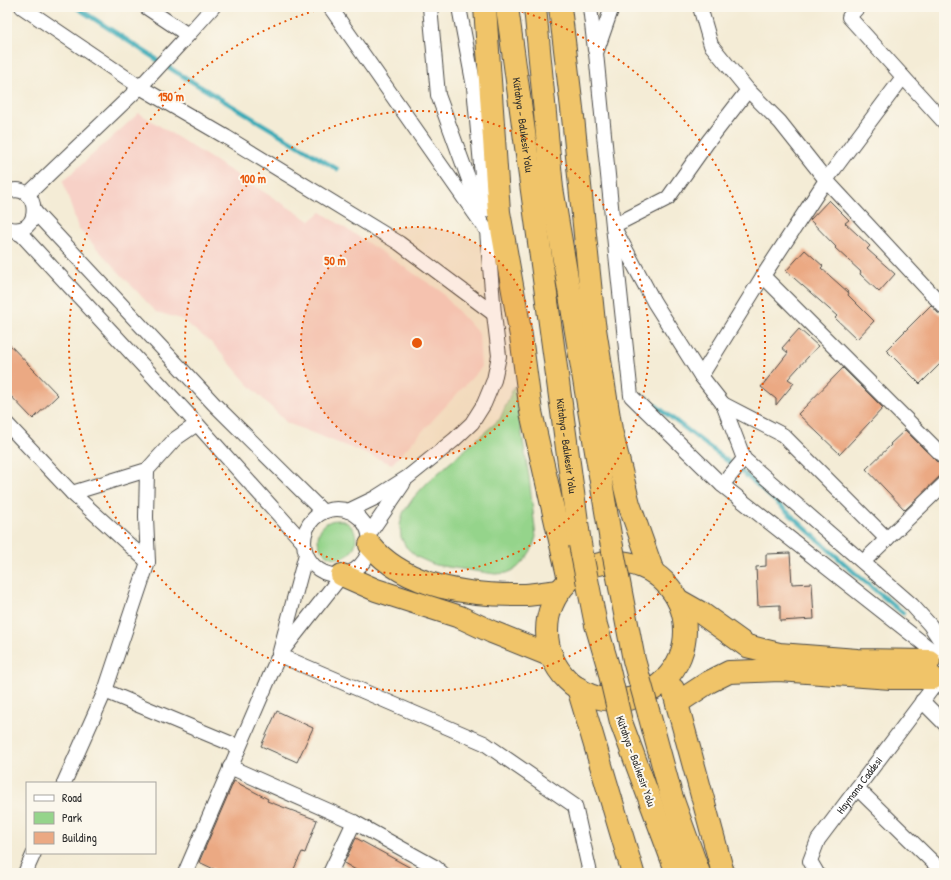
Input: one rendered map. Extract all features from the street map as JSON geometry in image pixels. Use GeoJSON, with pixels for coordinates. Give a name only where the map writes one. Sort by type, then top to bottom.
{"type":"FeatureCollection","features":[{"type":"Feature","properties":{"kind":"highway"},"geometry":{"type":"LineString","coordinates":[[485,7],[499,212],[521,336],[531,412],[564,585]]}},
{"type":"Feature","properties":{"kind":"highway","name":"Kütahya - Balıkesir Yolu"},"geometry":{"type":"LineString","coordinates":[[508,7],[580,544],[596,625],[608,666],[621,722],[677,873]]}},
{"type":"Feature","properties":{"kind":"highway","name":"Kütahya - Balıkesir Yolu"},"geometry":{"type":"LineString","coordinates":[[535,7],[552,188],[611,541],[634,660],[671,795],[699,873]]}},
{"type":"Feature","properties":{"kind":"highway"},"geometry":{"type":"LineString","coordinates":[[560,7],[594,323],[611,430],[629,504],[653,572]]}},
{"type":"Feature","properties":{"kind":"highway"},"geometry":{"type":"LineString","coordinates":[[370,540],[376,552],[392,565],[417,579],[434,584],[479,593],[527,595],[564,585]]}},
{"type":"Feature","properties":{"kind":"highway"},"geometry":{"type":"LineString","coordinates":[[619,562],[637,565],[653,572],[668,584],[678,600],[685,619],[685,639],[680,659],[669,676],[654,689],[635,697],[616,700],[596,697],[578,688],[562,674],[552,656],[548,640],[548,622],[552,606],[564,585],[584,569],[601,563],[619,562]]}},
{"type":"Feature","properties":{"kind":"highway"},"geometry":{"type":"LineString","coordinates":[[342,575],[376,590],[460,617],[492,632],[552,656]]}},
{"type":"Feature","properties":{"kind":"highway"},"geometry":{"type":"LineString","coordinates":[[678,600],[701,613],[747,646],[780,654],[938,664]]}},
{"type":"Feature","properties":{"kind":"highway"},"geometry":{"type":"LineString","coordinates":[[677,703],[709,682],[729,672],[779,670],[891,678],[938,664]]}},
{"type":"Feature","properties":{"kind":"highway"},"geometry":{"type":"LineString","coordinates":[[669,676],[723,873]]}},
{"type":"Feature","properties":{"kind":"highway"},"geometry":{"type":"LineString","coordinates":[[578,688],[633,873]]}},
{"type":"Feature","properties":{"kind":"street"},"geometry":{"type":"LineString","coordinates":[[22,7],[140,87],[226,137],[399,243],[494,314]]}},
{"type":"Feature","properties":{"kind":"street"},"geometry":{"type":"LineString","coordinates":[[146,7],[188,35]]}},
{"type":"Feature","properties":{"kind":"street"},"geometry":{"type":"LineString","coordinates":[[9,229],[18,230],[25,227],[33,217],[34,211],[34,205],[14,189],[140,87],[213,7]]}},
{"type":"Feature","properties":{"kind":"street"},"geometry":{"type":"LineString","coordinates":[[330,7],[487,231]]}},
{"type":"Feature","properties":{"kind":"street"},"geometry":{"type":"LineString","coordinates":[[430,7],[438,95],[487,231]]}},
{"type":"Feature","properties":{"kind":"street"},"geometry":{"type":"LineString","coordinates":[[348,511],[375,498],[408,477],[454,440],[472,422],[484,404],[494,380],[499,356],[474,87],[459,7]]}},
{"type":"Feature","properties":{"kind":"street"},"geometry":{"type":"LineString","coordinates":[[590,7],[631,396],[722,485],[938,664]]}},
{"type":"Feature","properties":{"kind":"street"},"geometry":{"type":"LineString","coordinates":[[596,53],[612,7]]}},
{"type":"Feature","properties":{"kind":"street"},"geometry":{"type":"LineString","coordinates":[[700,7],[711,45],[748,90],[780,122],[826,180],[944,307]]}},
{"type":"Feature","properties":{"kind":"street"},"geometry":{"type":"LineString","coordinates":[[858,7],[849,17],[944,122]]}},
{"type":"Feature","properties":{"kind":"street"},"geometry":{"type":"LineString","coordinates":[[702,376],[763,276],[826,180],[904,77]]}},
{"type":"Feature","properties":{"kind":"street"},"geometry":{"type":"LineString","coordinates":[[613,226],[668,198],[706,143],[748,90]]}},
{"type":"Feature","properties":{"kind":"street"},"geometry":{"type":"LineString","coordinates":[[34,211],[214,404],[323,512]]}},
{"type":"Feature","properties":{"kind":"street"},"geometry":{"type":"LineString","coordinates":[[613,226],[654,302],[702,376],[723,404],[744,459],[912,605],[930,625],[938,664]]}},
{"type":"Feature","properties":{"kind":"street"},"geometry":{"type":"LineString","coordinates":[[9,229],[22,235],[197,424],[305,549],[312,564],[320,571],[331,575],[342,575],[361,565],[367,556],[370,540],[387,506],[408,477]]}},
{"type":"Feature","properties":{"kind":"street"},"geometry":{"type":"LineString","coordinates":[[763,276],[944,457]]}},
{"type":"Feature","properties":{"kind":"street"},"geometry":{"type":"LineString","coordinates":[[723,404],[783,435],[887,539]]}},
{"type":"Feature","properties":{"kind":"street"},"geometry":{"type":"LineString","coordinates":[[7,424],[72,493],[148,562]]}},
{"type":"Feature","properties":{"kind":"street"},"geometry":{"type":"LineString","coordinates":[[72,493],[147,470],[175,439],[197,424]]}},
{"type":"Feature","properties":{"kind":"street"},"geometry":{"type":"LineString","coordinates":[[722,485],[744,459]]}},
{"type":"Feature","properties":{"kind":"street"},"geometry":{"type":"LineString","coordinates":[[64,782],[105,691],[148,562],[146,517],[147,470]]}},
{"type":"Feature","properties":{"kind":"street"},"geometry":{"type":"LineString","coordinates":[[863,562],[944,484]]}},
{"type":"Feature","properties":{"kind":"street"},"geometry":{"type":"LineString","coordinates":[[185,873],[279,655],[305,549],[305,534],[308,525],[315,517],[323,512],[336,509],[348,511],[358,516],[365,524],[370,540]]}},
{"type":"Feature","properties":{"kind":"street"},"geometry":{"type":"LineString","coordinates":[[279,655],[342,575]]}},
{"type":"Feature","properties":{"kind":"street"},"geometry":{"type":"LineString","coordinates":[[279,655],[484,744],[575,806],[590,873]]}},
{"type":"Feature","properties":{"kind":"street","name":"Haymana Caddesi"},"geometry":{"type":"LineString","coordinates":[[811,869],[818,840],[922,701],[938,664]]}},
{"type":"Feature","properties":{"kind":"street"},"geometry":{"type":"LineString","coordinates":[[105,691],[239,747]]}},
{"type":"Feature","properties":{"kind":"street"},"geometry":{"type":"LineString","coordinates":[[922,701],[944,723]]}},
{"type":"Feature","properties":{"kind":"street"},"geometry":{"type":"LineString","coordinates":[[230,767],[354,822],[442,873]]}},
{"type":"Feature","properties":{"kind":"street"},"geometry":{"type":"LineString","coordinates":[[857,788],[944,873]]}},
{"type":"Feature","properties":{"kind":"street"},"geometry":{"type":"LineString","coordinates":[[330,873],[354,822]]}},
{"type":"Feature","properties":{"kind":"street"},"geometry":{"type":"LineString","coordinates":[[25,873],[34,854]]}},
{"type":"Feature","properties":{"kind":"shaded area"},"geometry":{"type":"Polygon","coordinates":[[[139,113],[310,221],[321,212],[439,290],[479,334],[481,368],[392,464],[287,423],[247,383],[213,344],[181,319],[156,312],[78,228],[63,181],[139,113]]]}},
{"type":"Feature","properties":{"kind":"green space"},"geometry":{"type":"Polygon","coordinates":[[[514,386],[529,477],[536,537],[532,549],[525,560],[517,568],[507,573],[495,574],[435,565],[417,557],[406,547],[401,537],[400,525],[403,513],[414,497],[428,482],[500,419],[514,386]]]}},
{"type":"Feature","properties":{"kind":"green space"},"geometry":{"type":"Polygon","coordinates":[[[333,520],[341,520],[351,525],[355,532],[355,546],[351,553],[341,558],[333,558],[323,553],[321,550],[318,543],[318,535],[323,525],[326,523],[333,520]]]}},
{"type":"Feature","properties":{"kind":"building"},"geometry":{"type":"Polygon","coordinates":[[[829,200],[849,220],[845,223],[870,246],[867,249],[895,274],[879,292],[860,274],[861,272],[835,248],[836,247],[810,220],[829,200]]]}},
{"type":"Feature","properties":{"kind":"building"},"geometry":{"type":"Polygon","coordinates":[[[805,250],[823,266],[821,268],[849,293],[848,295],[874,321],[857,339],[835,318],[837,316],[786,271],[805,250]]]}},
{"type":"Feature","properties":{"kind":"building"},"geometry":{"type":"Polygon","coordinates":[[[931,305],[938,313],[944,316],[944,360],[920,384],[886,350],[931,305]]]}},
{"type":"Feature","properties":{"kind":"building"},"geometry":{"type":"Polygon","coordinates":[[[799,329],[818,346],[788,379],[794,383],[776,405],[776,399],[761,387],[788,353],[782,348],[799,329]]]}},
{"type":"Feature","properties":{"kind":"building"},"geometry":{"type":"Polygon","coordinates":[[[7,342],[58,395],[33,419],[7,392],[7,342]]]}},
{"type":"Feature","properties":{"kind":"building"},"geometry":{"type":"Polygon","coordinates":[[[843,368],[883,408],[840,454],[798,414],[843,368]]]}},
{"type":"Feature","properties":{"kind":"building"},"geometry":{"type":"Polygon","coordinates":[[[905,430],[938,463],[944,465],[944,472],[905,510],[866,469],[905,430]]]}},
{"type":"Feature","properties":{"kind":"building"},"geometry":{"type":"Polygon","coordinates":[[[790,553],[792,584],[812,583],[814,619],[780,621],[780,605],[758,606],[756,567],[766,566],[766,554],[790,553]]]}},
{"type":"Feature","properties":{"kind":"building"},"geometry":{"type":"Polygon","coordinates":[[[277,711],[313,728],[297,762],[261,746],[277,711]]]}},
{"type":"Feature","properties":{"kind":"building"},"geometry":{"type":"Polygon","coordinates":[[[234,781],[268,799],[267,801],[317,820],[305,853],[302,852],[292,873],[222,873],[199,862],[234,781]]]}},
{"type":"Feature","properties":{"kind":"building"},"geometry":{"type":"Polygon","coordinates":[[[356,838],[420,873],[361,873],[344,863],[356,838]]]}},
{"type":"Feature","properties":{"kind":"waterway"},"geometry":{"type":"LineString","coordinates":[[76,7],[176,72],[337,169]]}},
{"type":"Feature","properties":{"kind":"waterway"},"geometry":{"type":"LineString","coordinates":[[646,398],[752,480],[857,575],[903,613]]}}]}
